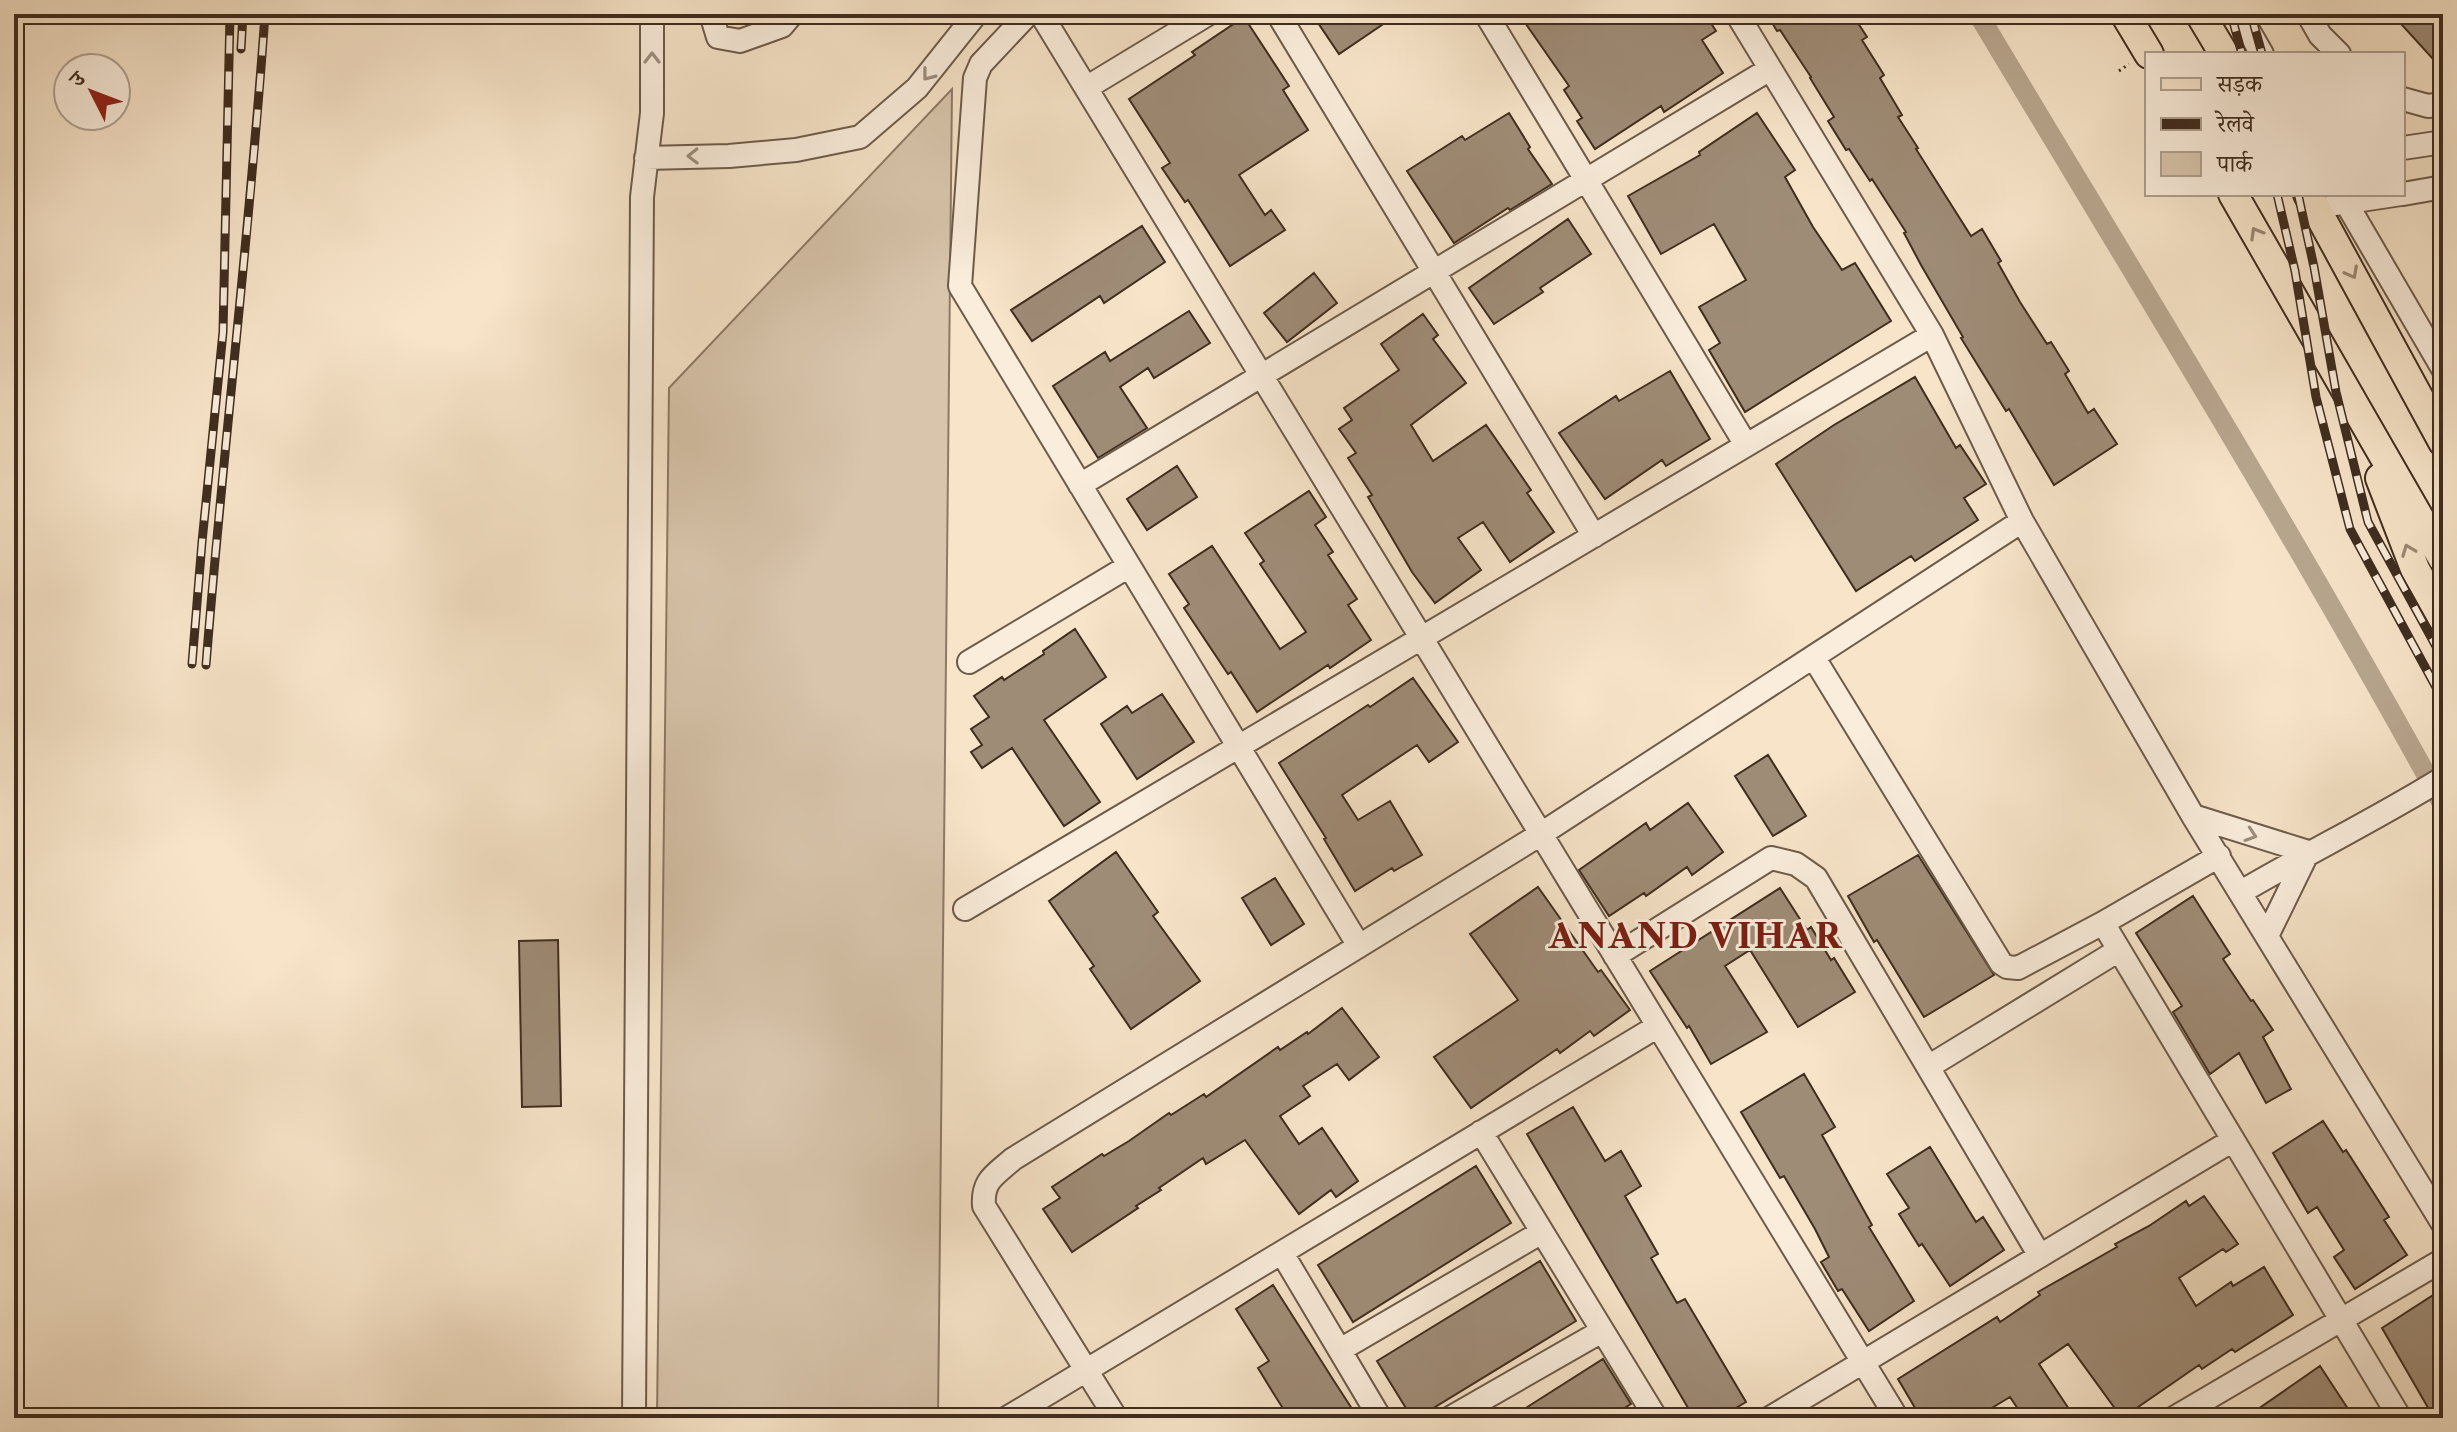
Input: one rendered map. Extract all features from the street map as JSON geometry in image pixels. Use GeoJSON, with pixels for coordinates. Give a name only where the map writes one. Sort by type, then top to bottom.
{"type":"FeatureCollection","features":[{"type":"Feature","properties":{"kind":"main road"},"geometry":{"type":"LineString","coordinates":[[2125,14],[2148,52]]}},
{"type":"Feature","properties":{"kind":"main road"},"geometry":{"type":"LineString","coordinates":[[2200,14],[2223,52]]}},
{"type":"Feature","properties":{"kind":"main road"},"geometry":{"type":"LineString","coordinates":[[2234,196],[2443,559]]}},
{"type":"Feature","properties":{"kind":"main road"},"geometry":{"type":"LineString","coordinates":[[2311,199],[2443,442]]}},
{"type":"Feature","properties":{"kind":"main road"},"geometry":{"type":"LineString","coordinates":[[2349,398],[2415,569],[2443,619]]}},
{"type":"Feature","properties":{"kind":"street"},"geometry":{"type":"LineString","coordinates":[[634,1418],[642,197],[652,113],[652,14]]}},
{"type":"Feature","properties":{"kind":"street"},"geometry":{"type":"LineString","coordinates":[[711,14],[718,37],[740,41],[782,26],[792,14]]}},
{"type":"Feature","properties":{"kind":"street"},"geometry":{"type":"LineString","coordinates":[[646,158],[729,156],[796,150],[860,137],[917,88],[976,14]]}},
{"type":"Feature","properties":{"kind":"street"},"geometry":{"type":"LineString","coordinates":[[1028,14],[981,64],[975,78],[960,286],[1359,946]]}},
{"type":"Feature","properties":{"kind":"street"},"geometry":{"type":"LineString","coordinates":[[1041,14],[1897,1418]]}},
{"type":"Feature","properties":{"kind":"street"},"geometry":{"type":"LineString","coordinates":[[1086,88],[1208,14]]}},
{"type":"Feature","properties":{"kind":"street"},"geometry":{"type":"LineString","coordinates":[[1278,14],[1594,536]]}},
{"type":"Feature","properties":{"kind":"street"},"geometry":{"type":"LineString","coordinates":[[1486,14],[1746,445]]}},
{"type":"Feature","properties":{"kind":"street"},"geometry":{"type":"LineString","coordinates":[[1737,14],[1932,335],[2022,521],[2193,816],[2443,1224]]}},
{"type":"Feature","properties":{"kind":"street"},"geometry":{"type":"LineString","coordinates":[[2239,14],[2261,52]]}},
{"type":"Feature","properties":{"kind":"street"},"geometry":{"type":"LineString","coordinates":[[2308,14],[2320,35],[2337,52]]}},
{"type":"Feature","properties":{"kind":"street"},"geometry":{"type":"LineString","coordinates":[[1080,485],[1770,69]]}},
{"type":"Feature","properties":{"kind":"street"},"geometry":{"type":"LineString","coordinates":[[2405,100],[2428,106],[2443,104]]}},
{"type":"Feature","properties":{"kind":"street"},"geometry":{"type":"LineString","coordinates":[[2405,148],[2443,142]]}},
{"type":"Feature","properties":{"kind":"street"},"geometry":{"type":"LineString","coordinates":[[2405,193],[2443,187]]}},
{"type":"Feature","properties":{"kind":"street"},"geometry":{"type":"LineString","coordinates":[[2311,199],[2378,196]]}},
{"type":"Feature","properties":{"kind":"street"},"geometry":{"type":"LineString","coordinates":[[2343,199],[2443,369]]}},
{"type":"Feature","properties":{"kind":"street"},"geometry":{"type":"LineString","coordinates":[[965,909],[1932,335]]}},
{"type":"Feature","properties":{"kind":"street"},"geometry":{"type":"LineString","coordinates":[[1116,1418],[984,1206],[986,1182],[1013,1159],[1541,834],[2022,521]]}},
{"type":"Feature","properties":{"kind":"street"},"geometry":{"type":"LineString","coordinates":[[969,662],[1129,566]]}},
{"type":"Feature","properties":{"kind":"street"},"geometry":{"type":"LineString","coordinates":[[1814,658],[2001,963],[2007,967],[2018,968],[2219,856]]}},
{"type":"Feature","properties":{"kind":"street"},"geometry":{"type":"LineString","coordinates":[[2241,892],[2443,778]]}},
{"type":"Feature","properties":{"kind":"street"},"geometry":{"type":"LineString","coordinates":[[2193,816],[2308,852]]}},
{"type":"Feature","properties":{"kind":"street"},"geometry":{"type":"LineString","coordinates":[[2267,936],[2308,852]]}},
{"type":"Feature","properties":{"kind":"street"},"geometry":{"type":"LineString","coordinates":[[1615,956],[1771,858],[1796,864],[1816,878],[2040,1256]]}},
{"type":"Feature","properties":{"kind":"street"},"geometry":{"type":"LineString","coordinates":[[2103,923],[2400,1418]]}},
{"type":"Feature","properties":{"kind":"street"},"geometry":{"type":"LineString","coordinates":[[1928,1067],[2119,950]]}},
{"type":"Feature","properties":{"kind":"street"},"geometry":{"type":"LineString","coordinates":[[1007,1418],[1658,1026]]}},
{"type":"Feature","properties":{"kind":"street"},"geometry":{"type":"LineString","coordinates":[[1481,1132],[1656,1418]]}},
{"type":"Feature","properties":{"kind":"street"},"geometry":{"type":"LineString","coordinates":[[1770,1418],[2233,1140]]}},
{"type":"Feature","properties":{"kind":"street"},"geometry":{"type":"LineString","coordinates":[[1340,1350],[1542,1232]]}},
{"type":"Feature","properties":{"kind":"street"},"geometry":{"type":"LineString","coordinates":[[1282,1253],[1380,1418]]}},
{"type":"Feature","properties":{"kind":"street"},"geometry":{"type":"LineString","coordinates":[[2174,1418],[2443,1260]]}},
{"type":"Feature","properties":{"kind":"street"},"geometry":{"type":"LineString","coordinates":[[1450,1418],[1602,1331]]}},
{"type":"Feature","properties":{"kind":"path"},"geometry":{"type":"LineString","coordinates":[[2086,14],[2091,22]]}},
{"type":"Feature","properties":{"kind":"green space"},"geometry":{"type":"Polygon","coordinates":[[[952,89],[938,1418],[657,1418],[669,388],[952,89]]]}},
{"type":"Feature","properties":{"kind":"building"},"geometry":{"type":"Polygon","coordinates":[[[1312,14],[1398,14],[1339,54],[1312,14]]]}},
{"type":"Feature","properties":{"kind":"building"},"geometry":{"type":"Polygon","coordinates":[[[1519,14],[1705,14],[1716,31],[1702,40],[1723,73],[1664,112],[1661,106],[1595,149],[1577,121],[1582,118],[1564,90],[1569,86],[1519,14]]]}},
{"type":"Feature","properties":{"kind":"building"},"geometry":{"type":"Polygon","coordinates":[[[1767,14],[1852,14],[1867,37],[1862,40],[1884,75],[1880,78],[1902,115],[1898,117],[1916,149],[1971,236],[1982,229],[2020,302],[2069,371],[2065,374],[2088,413],[2094,409],[2117,444],[2054,485],[2009,409],[2006,411],[1961,338],[1906,232],[1872,179],[1870,181],[1849,149],[1846,150],[1828,121],[1834,117],[1811,77],[1767,14]]]}},
{"type":"Feature","properties":{"kind":"building"},"geometry":{"type":"Polygon","coordinates":[[[2392,14],[2443,14],[2443,70],[2392,14]]]}},
{"type":"Feature","properties":{"kind":"building"},"geometry":{"type":"Polygon","coordinates":[[[1244,17],[1289,86],[1283,90],[1308,130],[1239,175],[1265,215],[1271,210],[1285,230],[1230,266],[1188,200],[1185,202],[1162,168],[1170,163],[1129,99],[1195,55],[1192,52],[1244,17]]]}},
{"type":"Feature","properties":{"kind":"building"},"geometry":{"type":"Polygon","coordinates":[[[1509,113],[1552,184],[1454,243],[1407,171],[1462,136],[1465,140],[1509,113]]]}},
{"type":"Feature","properties":{"kind":"building"},"geometry":{"type":"Polygon","coordinates":[[[1757,113],[1795,170],[1785,177],[1813,227],[1842,270],[1855,263],[1891,321],[1745,412],[1709,350],[1720,343],[1699,307],[1746,280],[1714,224],[1661,254],[1628,196],[1700,155],[1699,152],[1757,113]]]}},
{"type":"Feature","properties":{"kind":"building"},"geometry":{"type":"Polygon","coordinates":[[[1568,219],[1591,254],[1540,288],[1543,292],[1494,324],[1469,288],[1568,219]]]}},
{"type":"Feature","properties":{"kind":"building"},"geometry":{"type":"Polygon","coordinates":[[[1142,226],[1165,262],[1104,303],[1100,296],[1032,341],[1011,310],[1142,226]]]}},
{"type":"Feature","properties":{"kind":"building"},"geometry":{"type":"Polygon","coordinates":[[[1314,273],[1337,303],[1287,342],[1264,313],[1314,273]]]}},
{"type":"Feature","properties":{"kind":"building"},"geometry":{"type":"Polygon","coordinates":[[[1189,311],[1210,343],[1154,378],[1148,368],[1120,387],[1147,428],[1098,458],[1053,386],[1105,352],[1110,361],[1189,311]]]}},
{"type":"Feature","properties":{"kind":"building"},"geometry":{"type":"Polygon","coordinates":[[[1423,314],[1438,335],[1433,339],[1466,383],[1411,425],[1433,461],[1486,425],[1531,490],[1527,493],[1554,532],[1510,562],[1483,522],[1458,538],[1481,570],[1435,603],[1412,572],[1368,497],[1372,495],[1348,458],[1356,453],[1339,429],[1352,420],[1344,408],[1399,370],[1381,344],[1423,314]]]}},
{"type":"Feature","properties":{"kind":"building"},"geometry":{"type":"Polygon","coordinates":[[[1670,371],[1710,439],[1666,466],[1662,460],[1605,499],[1559,433],[1616,396],[1619,401],[1670,371]]]}},
{"type":"Feature","properties":{"kind":"building"},"geometry":{"type":"Polygon","coordinates":[[[1915,377],[1956,448],[1960,445],[1986,484],[1964,498],[1978,520],[1915,561],[1911,556],[1856,591],[1776,464],[1915,377]]]}},
{"type":"Feature","properties":{"kind":"building"},"geometry":{"type":"Polygon","coordinates":[[[1177,466],[1197,497],[1147,530],[1127,499],[1177,466]]]}},
{"type":"Feature","properties":{"kind":"building"},"geometry":{"type":"Polygon","coordinates":[[[1309,491],[1326,517],[1315,525],[1333,552],[1328,555],[1357,599],[1348,605],[1371,640],[1257,712],[1184,608],[1189,604],[1169,574],[1212,546],[1280,649],[1306,632],[1260,564],[1264,561],[1245,533],[1309,491]]]}},
{"type":"Feature","properties":{"kind":"building"},"geometry":{"type":"Polygon","coordinates":[[[1075,629],[1106,677],[1044,720],[1100,802],[1064,826],[1012,748],[982,768],[971,752],[982,745],[971,729],[989,717],[974,696],[1044,654],[1043,651],[1075,629]]]}},
{"type":"Feature","properties":{"kind":"building"},"geometry":{"type":"Polygon","coordinates":[[[1413,678],[1458,742],[1429,762],[1417,745],[1342,795],[1358,820],[1390,801],[1422,855],[1394,871],[1392,868],[1355,891],[1279,763],[1413,678]]]}},
{"type":"Feature","properties":{"kind":"building"},"geometry":{"type":"Polygon","coordinates":[[[1162,694],[1194,742],[1137,779],[1101,724],[1127,706],[1132,713],[1162,694]]]}},
{"type":"Feature","properties":{"kind":"building"},"geometry":{"type":"Polygon","coordinates":[[[1768,755],[1806,816],[1773,836],[1735,776],[1768,755]]]}},
{"type":"Feature","properties":{"kind":"building"},"geometry":{"type":"Polygon","coordinates":[[[1688,803],[1723,852],[1692,875],[1687,867],[1646,896],[1644,893],[1609,916],[1579,870],[1646,823],[1650,830],[1688,803]]]}},
{"type":"Feature","properties":{"kind":"building"},"geometry":{"type":"Polygon","coordinates":[[[1116,852],[1158,912],[1153,916],[1200,981],[1131,1029],[1090,969],[1094,966],[1049,901],[1116,852]]]}},
{"type":"Feature","properties":{"kind":"building"},"geometry":{"type":"Polygon","coordinates":[[[1918,855],[1994,975],[1924,1017],[1877,940],[1874,942],[1848,896],[1918,855]]]}},
{"type":"Feature","properties":{"kind":"building"},"geometry":{"type":"Polygon","coordinates":[[[1275,878],[1304,924],[1271,945],[1242,898],[1275,878]]]}},
{"type":"Feature","properties":{"kind":"building"},"geometry":{"type":"Polygon","coordinates":[[[1538,887],[1598,972],[1601,970],[1630,1010],[1594,1036],[1590,1031],[1560,1053],[1557,1049],[1471,1108],[1434,1057],[1518,1000],[1470,934],[1538,887]]]}},
{"type":"Feature","properties":{"kind":"building"},"geometry":{"type":"Polygon","coordinates":[[[1780,888],[1807,930],[1811,927],[1831,960],[1834,958],[1855,992],[1798,1027],[1750,950],[1725,966],[1767,1032],[1711,1064],[1689,1026],[1687,1028],[1650,971],[1780,888]]]}},
{"type":"Feature","properties":{"kind":"building"},"geometry":{"type":"Polygon","coordinates":[[[2193,896],[2230,954],[2223,959],[2273,1030],[2263,1037],[2291,1089],[2266,1103],[2239,1053],[2210,1074],[2173,1012],[2182,1006],[2136,933],[2193,896]]]}},
{"type":"Feature","properties":{"kind":"building"},"geometry":{"type":"Polygon","coordinates":[[[558,940],[561,1106],[522,1107],[519,941],[558,940]]]}},
{"type":"Feature","properties":{"kind":"building"},"geometry":{"type":"Polygon","coordinates":[[[1342,1008],[1379,1057],[1349,1080],[1337,1064],[1303,1086],[1310,1096],[1280,1116],[1299,1144],[1322,1128],[1358,1181],[1336,1197],[1331,1190],[1299,1214],[1245,1140],[1206,1164],[1203,1158],[1159,1188],[1161,1190],[1136,1206],[1138,1208],[1072,1252],[1043,1209],[1060,1198],[1052,1187],[1169,1113],[1171,1115],[1204,1094],[1206,1097],[1278,1047],[1280,1050],[1308,1034],[1342,1008]]]}},
{"type":"Feature","properties":{"kind":"building"},"geometry":{"type":"Polygon","coordinates":[[[1804,1074],[1835,1127],[1822,1135],[1872,1225],[1869,1227],[1914,1301],[1869,1331],[1842,1289],[1838,1291],[1821,1262],[1829,1257],[1815,1229],[1741,1112],[1804,1074]]]}},
{"type":"Feature","properties":{"kind":"building"},"geometry":{"type":"Polygon","coordinates":[[[1573,1107],[1605,1161],[1621,1151],[1641,1186],[1625,1196],[1658,1254],[1651,1258],[1677,1303],[1685,1299],[1746,1402],[1719,1418],[1694,1418],[1527,1134],[1573,1107]]]}},
{"type":"Feature","properties":{"kind":"building"},"geometry":{"type":"Polygon","coordinates":[[[2323,1121],[2343,1152],[2346,1150],[2389,1217],[2384,1220],[2407,1255],[2355,1289],[2334,1257],[2344,1250],[2317,1207],[2308,1213],[2273,1153],[2323,1121]]]}},
{"type":"Feature","properties":{"kind":"building"},"geometry":{"type":"Polygon","coordinates":[[[1930,1147],[1976,1222],[1983,1217],[2004,1250],[1950,1286],[1899,1214],[1909,1208],[1887,1174],[1930,1147]]]}},
{"type":"Feature","properties":{"kind":"building"},"geometry":{"type":"Polygon","coordinates":[[[1476,1166],[1511,1223],[1353,1322],[1318,1265],[1476,1166]]]}},
{"type":"Feature","properties":{"kind":"building"},"geometry":{"type":"Polygon","coordinates":[[[2204,1196],[2238,1244],[2226,1252],[2223,1249],[2179,1278],[2196,1306],[2231,1282],[2233,1286],[2264,1267],[2293,1315],[2235,1352],[2232,1349],[2202,1369],[2199,1365],[2122,1418],[2068,1344],[2039,1364],[2075,1418],[2024,1418],[2010,1397],[1975,1418],[1921,1418],[1898,1379],[1997,1317],[2000,1322],[2040,1295],[2038,1292],[2117,1247],[2115,1244],[2186,1201],[2189,1206],[2204,1196]]]}},
{"type":"Feature","properties":{"kind":"building"},"geometry":{"type":"Polygon","coordinates":[[[1540,1261],[1576,1321],[1417,1418],[1412,1418],[1377,1361],[1540,1261]]]}},
{"type":"Feature","properties":{"kind":"building"},"geometry":{"type":"Polygon","coordinates":[[[1273,1285],[1358,1418],[1289,1418],[1258,1368],[1269,1361],[1236,1309],[1273,1285]]]}},
{"type":"Feature","properties":{"kind":"building"},"geometry":{"type":"Polygon","coordinates":[[[2438,1292],[2443,1300],[2443,1418],[2434,1418],[2382,1328],[2438,1292]]]}},
{"type":"Feature","properties":{"kind":"building"},"geometry":{"type":"Polygon","coordinates":[[[1603,1359],[1631,1404],[1608,1418],[1510,1418],[1603,1359]]]}},
{"type":"Feature","properties":{"kind":"building"},"geometry":{"type":"Polygon","coordinates":[[[2320,1366],[2354,1418],[2245,1418],[2294,1384],[2320,1366]]]}},
{"type":"Feature","properties":{"kind":"waterway"},"geometry":{"type":"LineString","coordinates":[[1978,14],[2273,506],[2443,805]]}},
{"type":"Feature","properties":{"kind":"railway"},"geometry":{"type":"LineString","coordinates":[[192,664],[223,332],[230,14]]}},
{"type":"Feature","properties":{"kind":"railway"},"geometry":{"type":"LineString","coordinates":[[241,49],[243,14]]}},
{"type":"Feature","properties":{"kind":"railway"},"geometry":{"type":"LineString","coordinates":[[206,665],[265,14]]}},
{"type":"Feature","properties":{"kind":"railway"},"geometry":{"type":"LineString","coordinates":[[2231,14],[2241,52]]}},
{"type":"Feature","properties":{"kind":"railway"},"geometry":{"type":"LineString","coordinates":[[2251,14],[2261,52]]}},
{"type":"Feature","properties":{"kind":"railway"},"geometry":{"type":"LineString","coordinates":[[2277,196],[2295,271],[2316,397],[2350,529],[2443,700]]}},
{"type":"Feature","properties":{"kind":"railway"},"geometry":{"type":"LineString","coordinates":[[2298,196],[2336,392],[2368,522],[2443,659]]}},
{"type":"Feature","properties":{"kind":"district","name":"ANAND VIHAR"},"geometry":{"type":"Point","coordinates":[1696,936]}}]}
